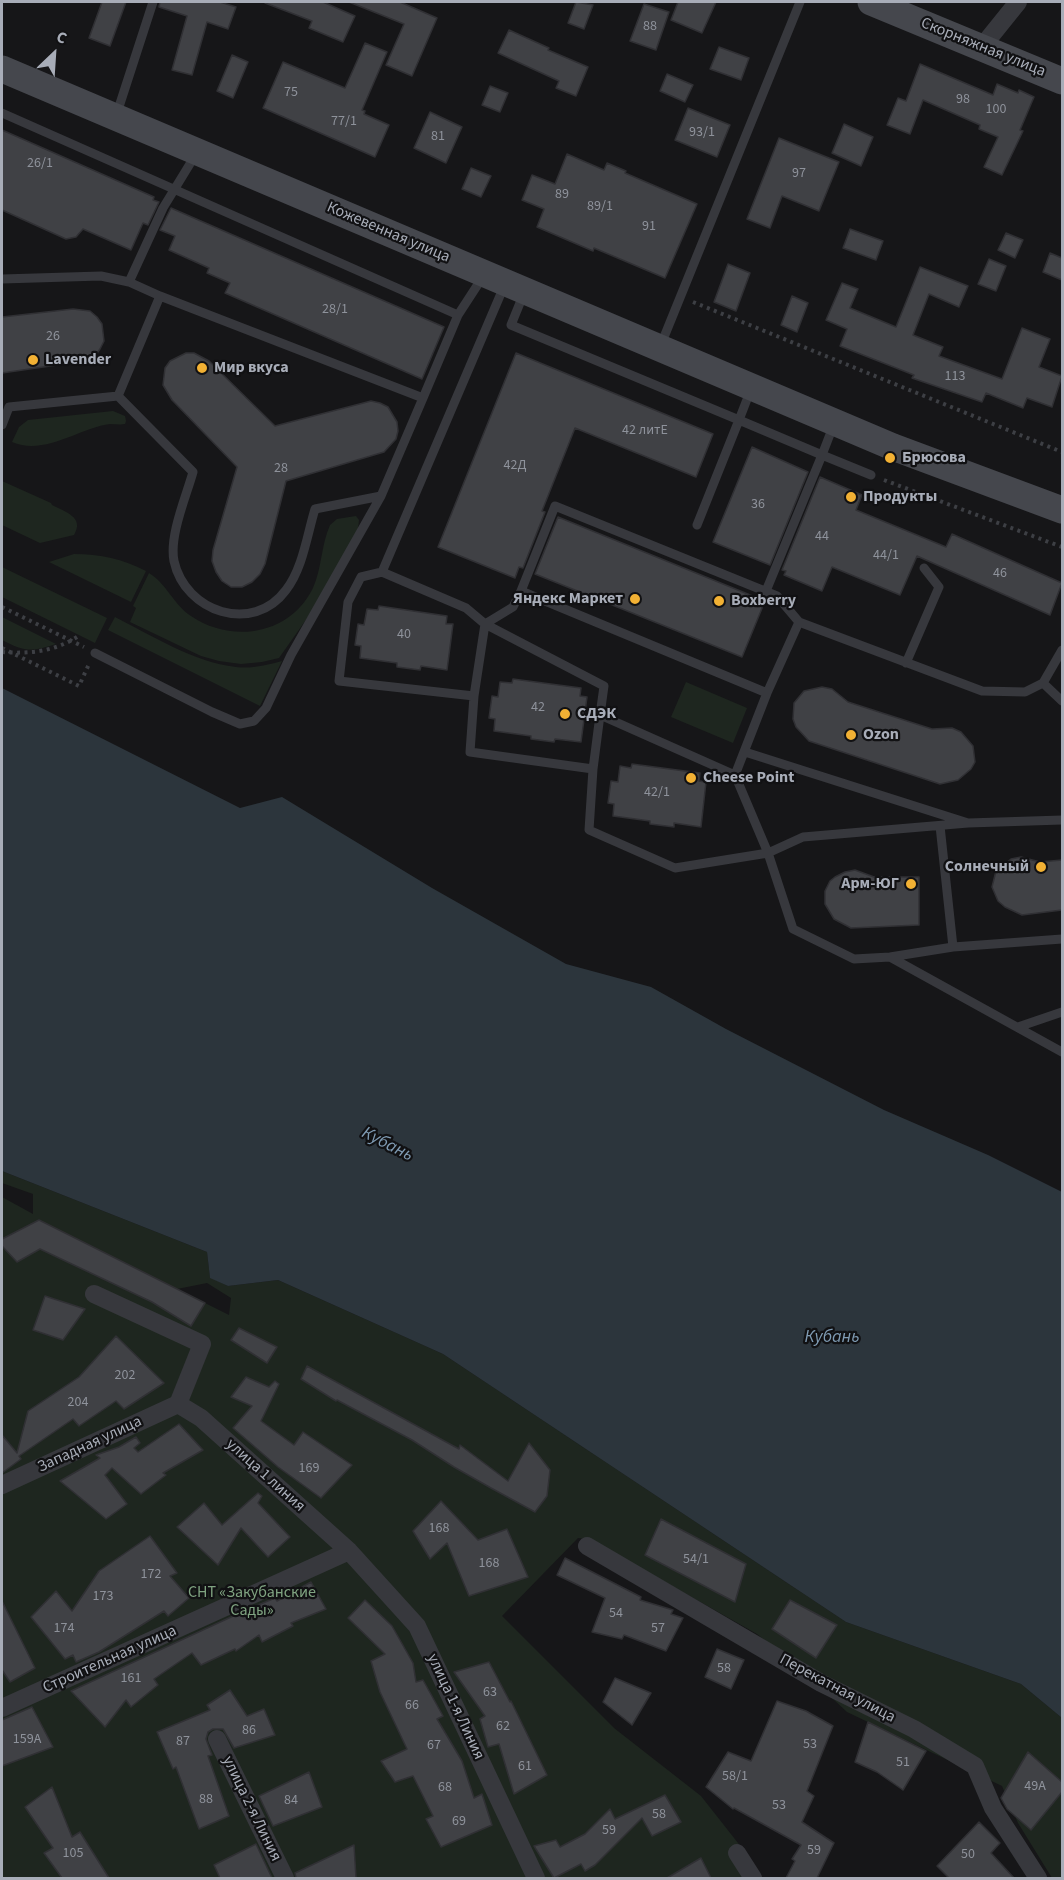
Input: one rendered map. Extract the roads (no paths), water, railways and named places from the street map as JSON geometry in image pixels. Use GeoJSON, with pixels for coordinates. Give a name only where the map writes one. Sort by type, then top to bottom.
{"type":"FeatureCollection","features":[{"type":"Feature","properties":{"kind":"main road","name":"Скорняжная улица"},"geometry":{"type":"LineString","coordinates":[[871,2],[1062,81]]}},
{"type":"Feature","properties":{"kind":"main road","name":"Кожевенная улица"},"geometry":{"type":"LineString","coordinates":[[2,69],[893,447],[1062,510]]}},
{"type":"Feature","properties":{"kind":"street"},"geometry":{"type":"LineString","coordinates":[[981,48],[1018,2]]}},
{"type":"Feature","properties":{"kind":"street"},"geometry":{"type":"LineString","coordinates":[[94,1294],[202,1344],[178,1404]]}},
{"type":"Feature","properties":{"kind":"street","name":"Западная улица"},"geometry":{"type":"LineString","coordinates":[[2,1485],[178,1404]]}},
{"type":"Feature","properties":{"kind":"street","name":"улица 1 линия"},"geometry":{"type":"LineString","coordinates":[[178,1404],[201,1418],[349,1551]]}},
{"type":"Feature","properties":{"kind":"street","name":"Перекатная улица"},"geometry":{"type":"LineString","coordinates":[[587,1546],[821,1683],[914,1729],[975,1766],[993,1808],[1038,1878]]}},
{"type":"Feature","properties":{"kind":"street","name":"Строительная улица"},"geometry":{"type":"LineString","coordinates":[[2,1708],[349,1551]]}},
{"type":"Feature","properties":{"kind":"street","name":"улица 1-я Линия"},"geometry":{"type":"LineString","coordinates":[[349,1551],[417,1626],[536,1878]]}},
{"type":"Feature","properties":{"kind":"street","name":"улица 2-я Линия"},"geometry":{"type":"LineString","coordinates":[[217,1739],[285,1878]]}},
{"type":"Feature","properties":{"kind":"street"},"geometry":{"type":"LineString","coordinates":[[737,1853],[753,1878]]}},
{"type":"Feature","properties":{"kind":"lane"},"geometry":{"type":"LineString","coordinates":[[116,116],[153,2]]}},
{"type":"Feature","properties":{"kind":"lane"},"geometry":{"type":"LineString","coordinates":[[660,348],[801,2]]}},
{"type":"Feature","properties":{"kind":"lane"},"geometry":{"type":"LineString","coordinates":[[2,114],[458,315]]}},
{"type":"Feature","properties":{"kind":"lane"},"geometry":{"type":"LineString","coordinates":[[129,282],[163,208],[198,151]]}},
{"type":"Feature","properties":{"kind":"lane"},"geometry":{"type":"LineString","coordinates":[[2,279],[101,276],[129,282],[423,398]]}},
{"type":"Feature","properties":{"kind":"lane"},"geometry":{"type":"LineString","coordinates":[[95,653],[240,724],[254,721],[266,708],[291,655],[381,496],[458,315],[505,283]]}},
{"type":"Feature","properties":{"kind":"lane"},"geometry":{"type":"LineString","coordinates":[[505,283],[511,325],[871,475]]}},
{"type":"Feature","properties":{"kind":"lane"},"geometry":{"type":"LineString","coordinates":[[382,572],[505,283]]}},
{"type":"Feature","properties":{"kind":"lane"},"geometry":{"type":"LineString","coordinates":[[118,396],[160,296]]}},
{"type":"Feature","properties":{"kind":"lane"},"geometry":{"type":"LineString","coordinates":[[697,525],[752,387]]}},
{"type":"Feature","properties":{"kind":"lane"},"geometry":{"type":"LineString","coordinates":[[2,425],[9,407],[118,396]]}},
{"type":"Feature","properties":{"kind":"lane"},"geometry":{"type":"LineString","coordinates":[[118,396],[193,472],[174,538],[174,559],[180,579],[192,596],[209,608],[229,614],[250,613],[270,605],[286,591],[296,573],[315,509],[381,496]]}},
{"type":"Feature","properties":{"kind":"lane"},"geometry":{"type":"LineString","coordinates":[[766,591],[835,422]]}},
{"type":"Feature","properties":{"kind":"lane"},"geometry":{"type":"LineString","coordinates":[[485,624],[513,607],[555,506],[777,596],[799,622],[982,691],[1025,692],[1042,683],[1062,650]]}},
{"type":"Feature","properties":{"kind":"lane"},"geometry":{"type":"LineString","coordinates":[[906,663],[939,587],[924,568]]}},
{"type":"Feature","properties":{"kind":"lane"},"geometry":{"type":"LineString","coordinates":[[474,696],[339,681],[348,602],[361,578],[382,572],[466,608],[485,624],[604,686],[593,769],[589,830],[675,868],[768,853],[803,837],[968,823],[1062,820]]}},
{"type":"Feature","properties":{"kind":"lane"},"geometry":{"type":"LineString","coordinates":[[521,591],[767,693]]}},
{"type":"Feature","properties":{"kind":"lane"},"geometry":{"type":"LineString","coordinates":[[735,775],[767,693],[799,622]]}},
{"type":"Feature","properties":{"kind":"lane"},"geometry":{"type":"LineString","coordinates":[[485,624],[474,696],[470,752],[593,769]]}},
{"type":"Feature","properties":{"kind":"lane"},"geometry":{"type":"LineString","coordinates":[[1042,683],[1062,701]]}},
{"type":"Feature","properties":{"kind":"lane"},"geometry":{"type":"LineString","coordinates":[[600,715],[735,775],[768,853],[793,929],[854,959],[890,957],[953,947],[1062,939]]}},
{"type":"Feature","properties":{"kind":"lane"},"geometry":{"type":"LineString","coordinates":[[744,752],[968,823]]}},
{"type":"Feature","properties":{"kind":"lane"},"geometry":{"type":"LineString","coordinates":[[940,826],[953,947]]}},
{"type":"Feature","properties":{"kind":"lane"},"geometry":{"type":"LineString","coordinates":[[890,957],[1062,1052]]}},
{"type":"Feature","properties":{"kind":"lane"},"geometry":{"type":"LineString","coordinates":[[1018,1027],[1062,1012]]}},
{"type":"Feature","properties":{"kind":"water","name":"Кубань"},"geometry":{"type":"Polygon","coordinates":[[[2,688],[240,808],[282,797],[432,888],[566,964],[651,987],[726,1029],[884,1110],[988,1155],[1062,1192],[1062,1718],[1021,1684],[846,1622],[443,1354],[278,1280],[228,1286],[210,1278],[207,1252],[2,1171],[2,688]]]}},
{"type":"Feature","properties":{"kind":"place","name":"Lavender"},"geometry":{"type":"Point","coordinates":[33,360]}},
{"type":"Feature","properties":{"kind":"place","name":"Мир вкуса"},"geometry":{"type":"Point","coordinates":[202,368]}},
{"type":"Feature","properties":{"kind":"place","name":"Брюсова"},"geometry":{"type":"Point","coordinates":[890,458]}},
{"type":"Feature","properties":{"kind":"place","name":"Продукты"},"geometry":{"type":"Point","coordinates":[851,497]}},
{"type":"Feature","properties":{"kind":"place","name":"Яндекс Маркет"},"geometry":{"type":"Point","coordinates":[635,599]}},
{"type":"Feature","properties":{"kind":"place","name":"Boxberry"},"geometry":{"type":"Point","coordinates":[719,601]}},
{"type":"Feature","properties":{"kind":"place","name":"СДЭК"},"geometry":{"type":"Point","coordinates":[565,714]}},
{"type":"Feature","properties":{"kind":"place","name":"Ozon"},"geometry":{"type":"Point","coordinates":[851,735]}},
{"type":"Feature","properties":{"kind":"place","name":"Cheese Point"},"geometry":{"type":"Point","coordinates":[691,778]}},
{"type":"Feature","properties":{"kind":"place","name":"Солнечный"},"geometry":{"type":"Point","coordinates":[1041,867]}},
{"type":"Feature","properties":{"kind":"place","name":"Арм-ЮГ"},"geometry":{"type":"Point","coordinates":[911,884]}},
{"type":"Feature","properties":{"kind":"park label","name":"СНТ «Закубанские Сады»"},"geometry":{"type":"Point","coordinates":[252,1602]}}]}
